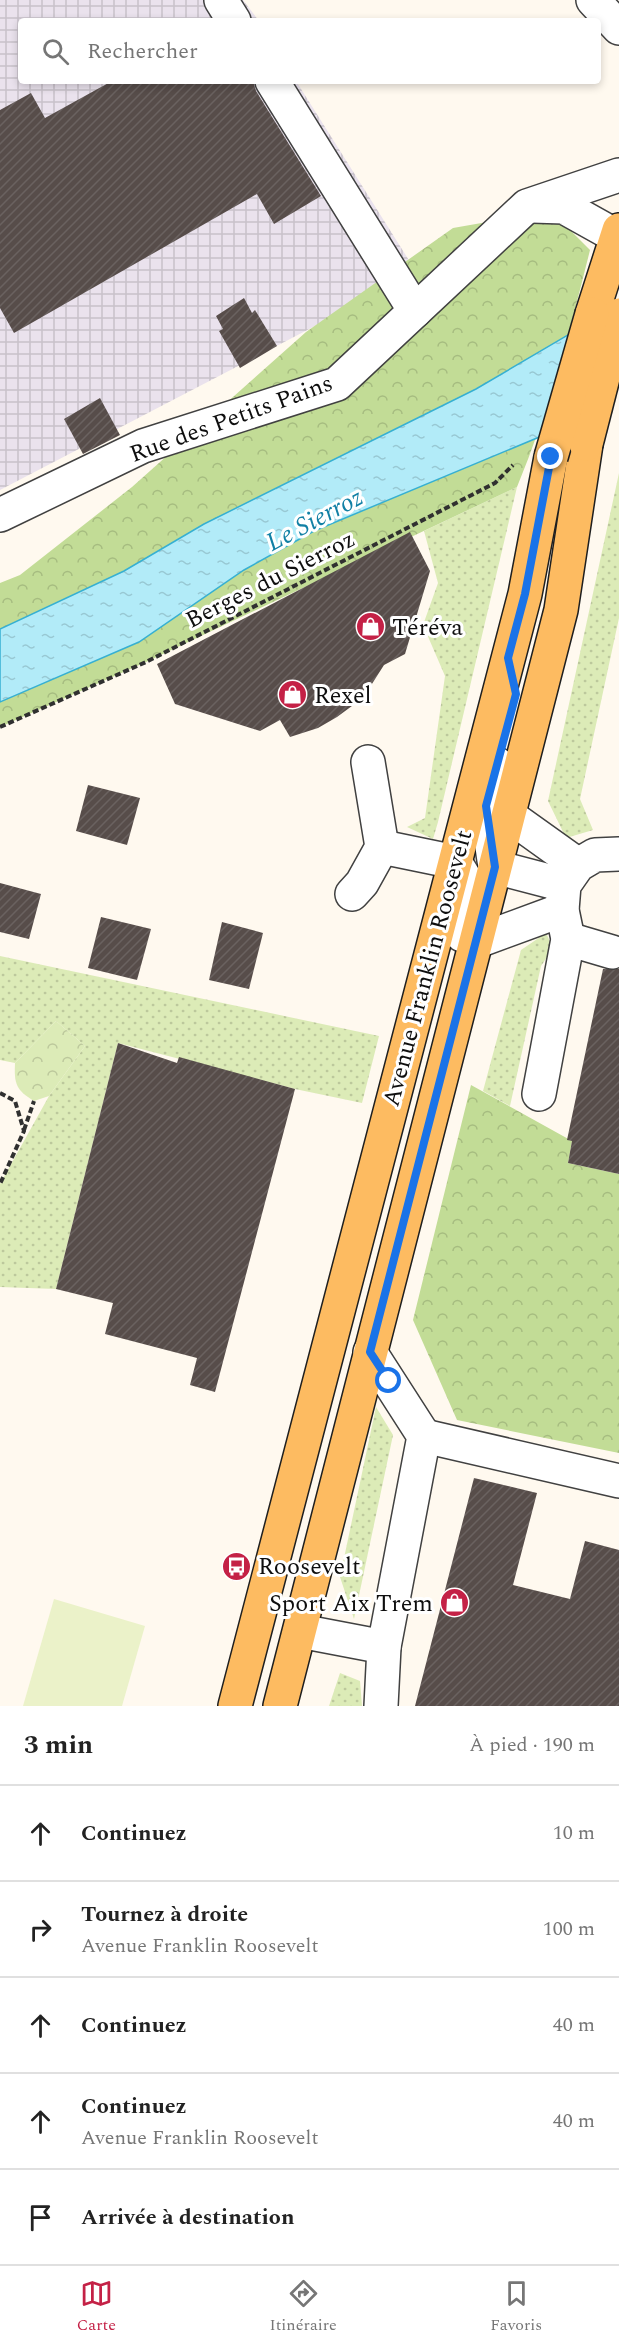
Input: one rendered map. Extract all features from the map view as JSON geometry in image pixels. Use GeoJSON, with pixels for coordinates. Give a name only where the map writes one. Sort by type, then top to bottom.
{"type":"FeatureCollection","features":[{"type":"Feature","properties":{"kind":"main road","name":"Avenue Franklin Roosevelt"},"geometry":{"type":"LineString","coordinates":[[280,1706],[561,610],[618,233]]}},
{"type":"Feature","properties":{"kind":"main road","name":"Avenue Franklin Roosevelt"},"geometry":{"type":"LineString","coordinates":[[235,1706],[525,594],[551,457],[606,315]]}},
{"type":"Feature","properties":{"kind":"street"},"geometry":{"type":"LineString","coordinates":[[221,0],[232,18]]}},
{"type":"Feature","properties":{"kind":"street"},"geometry":{"type":"LineString","coordinates":[[593,0],[619,28]]}},
{"type":"Feature","properties":{"kind":"street"},"geometry":{"type":"LineString","coordinates":[[274,84],[415,311]]}},
{"type":"Feature","properties":{"kind":"street","name":"Rue des Petits Pains"},"geometry":{"type":"LineString","coordinates":[[0,515],[143,446],[337,384],[527,206],[619,175]]}},
{"type":"Feature","properties":{"kind":"street"},"geometry":{"type":"LineString","coordinates":[[527,206],[564,207],[618,233]]}},
{"type":"Feature","properties":{"kind":"street"},"geometry":{"type":"LineString","coordinates":[[508,658],[516,694],[486,806],[495,867],[568,900]]}},
{"type":"Feature","properties":{"kind":"street"},"geometry":{"type":"LineString","coordinates":[[352,894],[362,883],[382,847],[368,762]]}},
{"type":"Feature","properties":{"kind":"street"},"geometry":{"type":"LineString","coordinates":[[508,815],[568,900],[612,952]]}},
{"type":"Feature","properties":{"kind":"street"},"geometry":{"type":"LineString","coordinates":[[382,847],[455,862],[472,890],[438,1037],[442,1072]]}},
{"type":"Feature","properties":{"kind":"street"},"geometry":{"type":"LineString","coordinates":[[539,1094],[568,900],[595,855],[619,854]]}},
{"type":"Feature","properties":{"kind":"street"},"geometry":{"type":"LineString","coordinates":[[476,942],[568,900]]}},
{"type":"Feature","properties":{"kind":"street"},"geometry":{"type":"LineString","coordinates":[[370,1352],[424,1437],[384,1647],[381,1706]]}},
{"type":"Feature","properties":{"kind":"street"},"geometry":{"type":"LineString","coordinates":[[424,1437],[619,1481]]}},
{"type":"Feature","properties":{"kind":"street"},"geometry":{"type":"LineString","coordinates":[[300,1632],[384,1647]]}},
{"type":"Feature","properties":{"kind":"path","name":"Berges du Sierroz"},"geometry":{"type":"LineString","coordinates":[[0,727],[146,662],[474,494],[495,483],[517,461]]}},
{"type":"Feature","properties":{"kind":"path"},"geometry":{"type":"LineString","coordinates":[[0,1093],[15,1101],[24,1131]]}},
{"type":"Feature","properties":{"kind":"path"},"geometry":{"type":"LineString","coordinates":[[0,1184],[24,1131],[34,1101]]}},
{"type":"Feature","properties":{"kind":"shaded area"},"geometry":{"type":"Polygon","coordinates":[[[0,0],[243,0],[257,18],[18,18],[18,84],[298,84],[417,273],[0,490],[0,0]]]}},
{"type":"Feature","properties":{"kind":"green space"},"geometry":{"type":"Polygon","coordinates":[[[551,211],[590,250],[558,370],[517,487],[146,662],[0,727],[0,583],[20,575],[132,487],[306,332],[453,228],[551,211]]]}},
{"type":"Feature","properties":{"kind":"green space"},"geometry":{"type":"Polygon","coordinates":[[[619,473],[619,618],[580,799],[593,830],[566,838],[548,801],[619,473]]]}},
{"type":"Feature","properties":{"kind":"green space"},"geometry":{"type":"Polygon","coordinates":[[[517,487],[433,839],[407,827],[425,818],[445,676],[423,625],[438,583],[424,531],[517,487]]]}},
{"type":"Feature","properties":{"kind":"green space"},"geometry":{"type":"Polygon","coordinates":[[[546,933],[553,948],[541,966],[510,1106],[483,1091],[521,950],[546,933]]]}},
{"type":"Feature","properties":{"kind":"green space"},"geometry":{"type":"Polygon","coordinates":[[[0,956],[379,1036],[362,1103],[295,1089],[118,1043],[56,1289],[0,1287],[0,1184],[49,1096],[85,1046],[56,1021],[15,1063],[0,1060],[0,956]]]}},
{"type":"Feature","properties":{"kind":"green space"},"geometry":{"type":"Polygon","coordinates":[[[56,1021],[85,1046],[49,1096],[34,1101],[17,1086],[15,1063],[56,1021]]]}},
{"type":"Feature","properties":{"kind":"green space"},"geometry":{"type":"Polygon","coordinates":[[[471,1085],[572,1141],[568,1163],[619,1174],[619,1453],[457,1420],[413,1320],[471,1085]]]}},
{"type":"Feature","properties":{"kind":"green space"},"geometry":{"type":"Polygon","coordinates":[[[376,1407],[393,1435],[354,1619],[340,1577],[376,1407]]]}},
{"type":"Feature","properties":{"kind":"green space"},"geometry":{"type":"Polygon","coordinates":[[[54,1599],[145,1626],[122,1706],[23,1706],[54,1599]]]}},
{"type":"Feature","properties":{"kind":"green space"},"geometry":{"type":"Polygon","coordinates":[[[340,1673],[360,1681],[362,1706],[329,1706],[340,1673]]]}},
{"type":"Feature","properties":{"kind":"water","name":"Le Sierroz"},"geometry":{"type":"Polygon","coordinates":[[[619,305],[619,381],[537,438],[314,531],[244,570],[139,642],[0,702],[0,629],[124,571],[204,524],[476,389],[619,305]]]}},
{"type":"Feature","properties":{"kind":"building"},"geometry":{"type":"Polygon","coordinates":[[[107,84],[254,84],[321,196],[274,224],[257,194],[14,333],[0,308],[0,110],[31,93],[45,118],[107,84]]]}},
{"type":"Feature","properties":{"kind":"building"},"geometry":{"type":"Polygon","coordinates":[[[244,298],[252,313],[255,310],[277,346],[240,368],[219,331],[223,329],[216,316],[244,298]]]}},
{"type":"Feature","properties":{"kind":"building"},"geometry":{"type":"Polygon","coordinates":[[[100,398],[120,435],[83,454],[64,419],[100,398]]]}},
{"type":"Feature","properties":{"kind":"building"},"geometry":{"type":"Polygon","coordinates":[[[410,532],[430,571],[405,654],[384,665],[356,703],[337,717],[318,728],[290,737],[280,720],[260,731],[175,704],[157,664],[410,532]]]}},
{"type":"Feature","properties":{"kind":"building"},"geometry":{"type":"Polygon","coordinates":[[[88,785],[140,798],[127,845],[76,831],[88,785]]]}},
{"type":"Feature","properties":{"kind":"building"},"geometry":{"type":"Polygon","coordinates":[[[0,883],[41,894],[29,939],[0,932],[0,883]]]}},
{"type":"Feature","properties":{"kind":"building"},"geometry":{"type":"Polygon","coordinates":[[[101,917],[151,929],[137,980],[88,968],[101,917]]]}},
{"type":"Feature","properties":{"kind":"building"},"geometry":{"type":"Polygon","coordinates":[[[222,922],[263,933],[249,989],[209,980],[222,922]]]}},
{"type":"Feature","properties":{"kind":"building"},"geometry":{"type":"Polygon","coordinates":[[[603,969],[619,969],[619,1174],[568,1163],[572,1141],[567,1140],[603,969]]]}},
{"type":"Feature","properties":{"kind":"building"},"geometry":{"type":"Polygon","coordinates":[[[118,1043],[177,1063],[179,1057],[295,1089],[215,1392],[190,1385],[197,1358],[105,1334],[113,1303],[56,1289],[118,1043]]]}},
{"type":"Feature","properties":{"kind":"building"},"geometry":{"type":"Polygon","coordinates":[[[474,1478],[537,1493],[513,1585],[570,1599],[585,1541],[619,1550],[619,1706],[415,1706],[474,1478]]]}},
{"type":"Feature","properties":{"kind":"place","name":"Téréva"},"geometry":{"type":"Point","coordinates":[371,627]}},
{"type":"Feature","properties":{"kind":"place","name":"Rexel"},"geometry":{"type":"Point","coordinates":[293,695]}},
{"type":"Feature","properties":{"kind":"place","name":"Roosevelt"},"geometry":{"type":"Point","coordinates":[237,1566]}},
{"type":"Feature","properties":{"kind":"place","name":"Sport Aix Trem"},"geometry":{"type":"Point","coordinates":[454,1603]}},
{"type":"Feature","properties":{"kind":"route"},"geometry":{"type":"LineString","coordinates":[[389,1381],[370,1352],[495,867],[486,806],[516,694],[508,658],[525,594],[551,457]]}}]}
